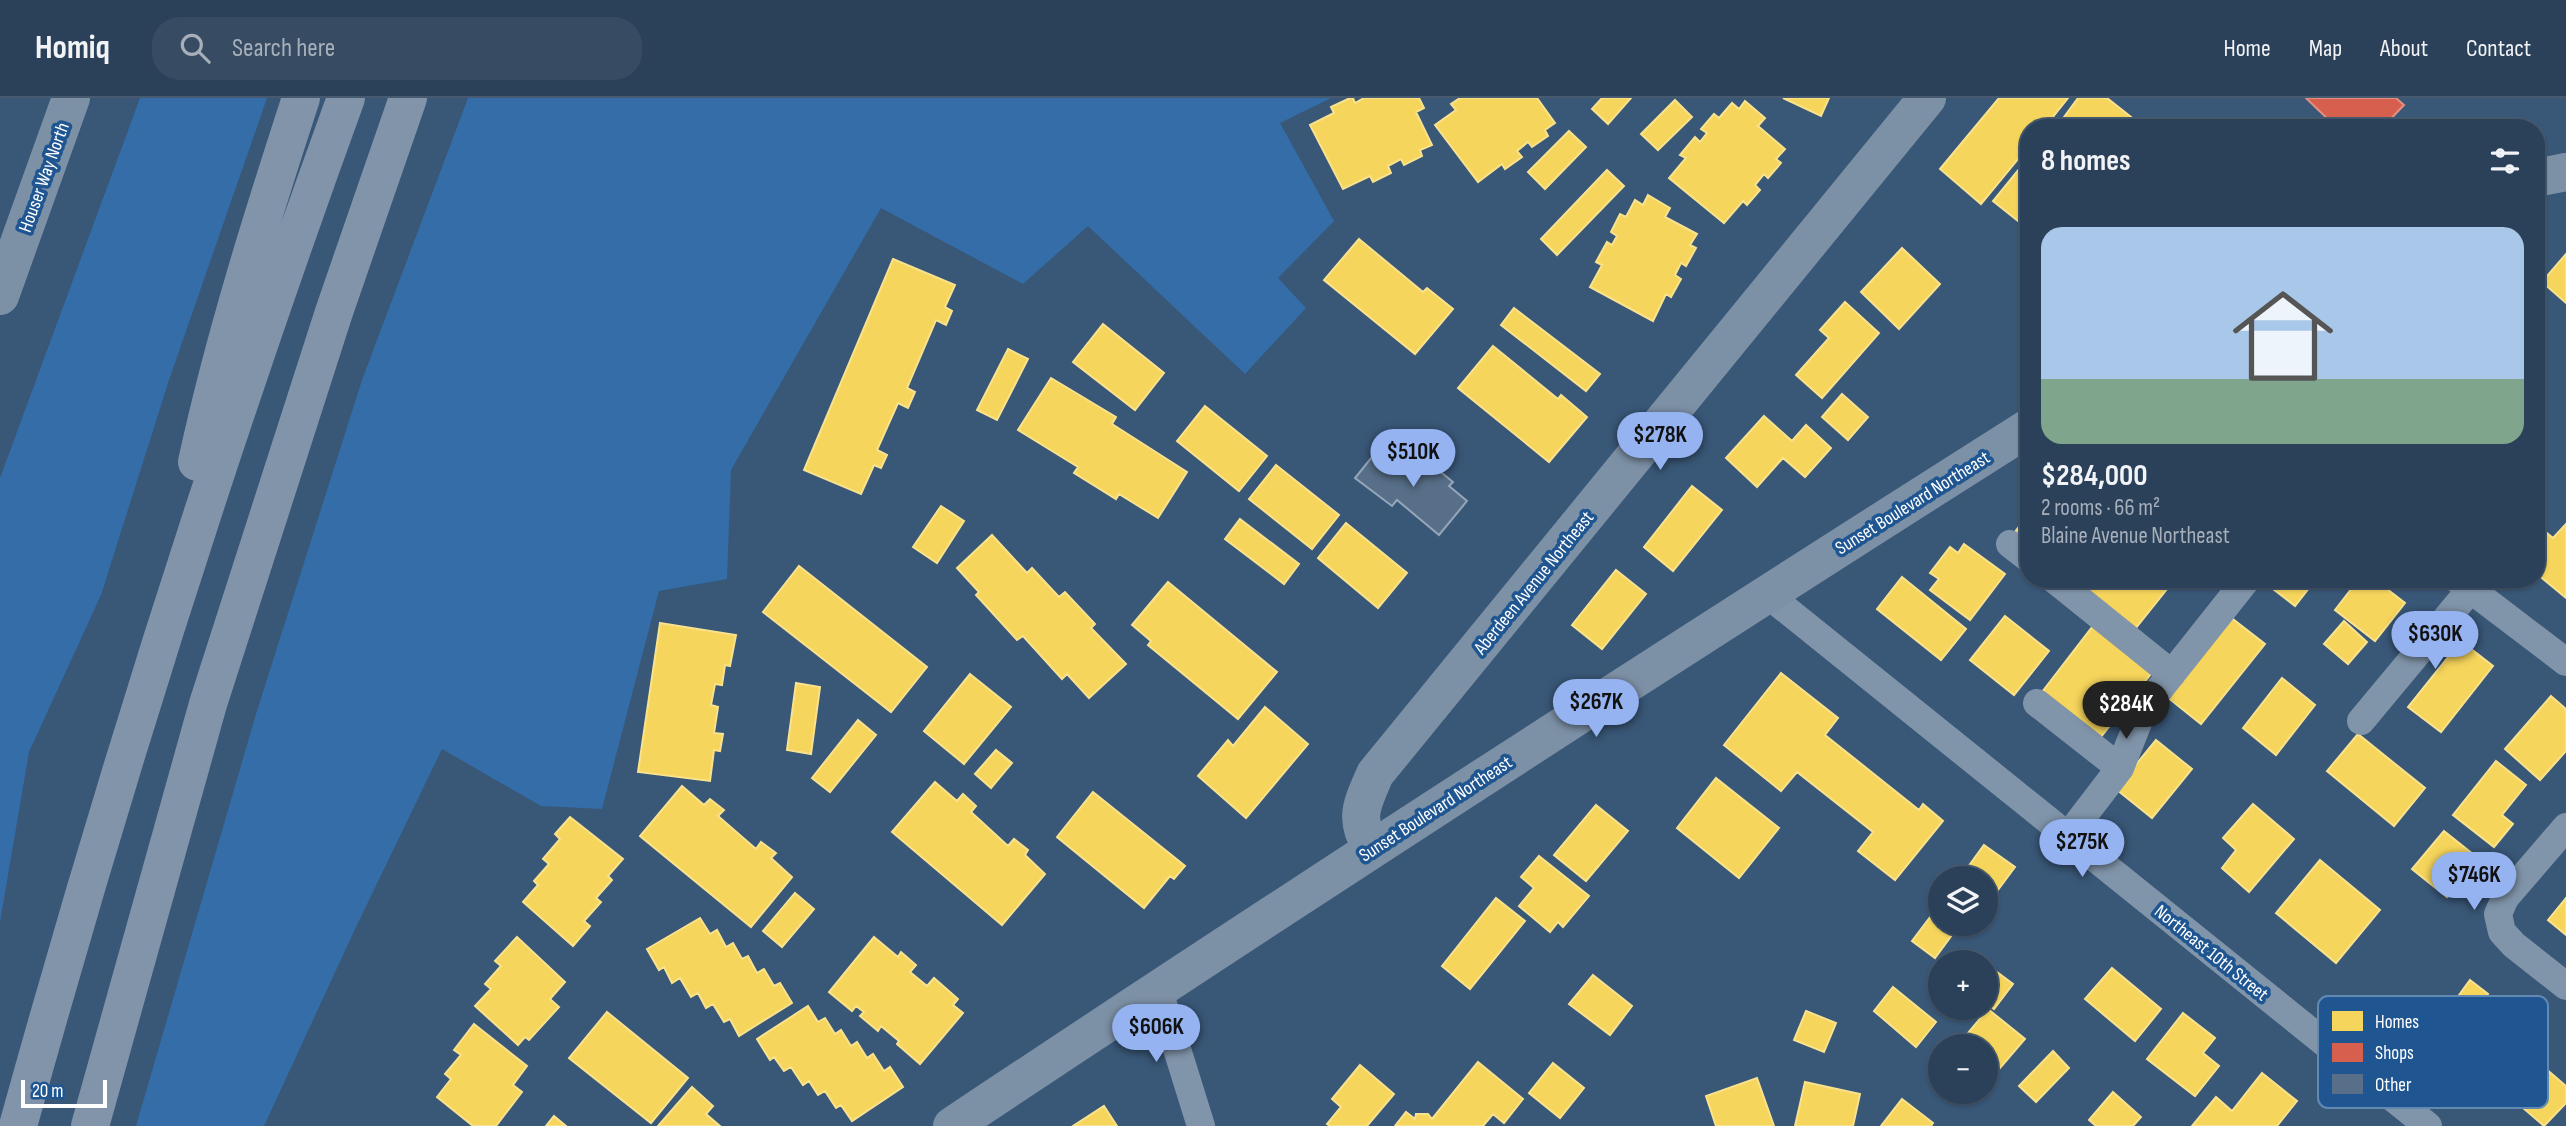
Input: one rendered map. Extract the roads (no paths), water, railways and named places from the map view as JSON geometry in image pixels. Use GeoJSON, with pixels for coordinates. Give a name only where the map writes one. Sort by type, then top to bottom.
{"type":"FeatureCollection","features":[{"type":"Feature","properties":{"kind":"highway"},"geometry":{"type":"LineString","coordinates":[[150,678],[212,390],[238,296],[302,98]]}},
{"type":"Feature","properties":{"kind":"highway"},"geometry":{"type":"LineString","coordinates":[[18,1126],[74,924],[150,678],[254,356],[346,98]]}},
{"type":"Feature","properties":{"kind":"highway"},"geometry":{"type":"LineString","coordinates":[[90,1126],[216,678],[329,325],[408,98]]}},
{"type":"Feature","properties":{"kind":"main road","name":"Houser Way North"},"geometry":{"type":"LineString","coordinates":[[0,296],[71,98]]}},
{"type":"Feature","properties":{"kind":"main road","name":"Aberdeen Avenue Northeast"},"geometry":{"type":"LineString","coordinates":[[1372,849],[1361,832],[1360,809],[1375,774],[1927,98]]}},
{"type":"Feature","properties":{"kind":"main road"},"geometry":{"type":"LineString","coordinates":[[2545,176],[2566,172]]}},
{"type":"Feature","properties":{"kind":"main road","name":"Sunset Boulevard Northeast"},"geometry":{"type":"LineString","coordinates":[[953,1126],[1372,849],[2020,433]]}},
{"type":"Feature","properties":{"kind":"street"},"geometry":{"type":"LineString","coordinates":[[2065,588],[2172,674]]}},
{"type":"Feature","properties":{"kind":"street"},"geometry":{"type":"LineString","coordinates":[[2067,836],[2120,768],[2143,710],[2172,674],[2230,588]]}},
{"type":"Feature","properties":{"kind":"street"},"geometry":{"type":"LineString","coordinates":[[2361,721],[2461,588]]}},
{"type":"Feature","properties":{"kind":"street"},"geometry":{"type":"LineString","coordinates":[[2469,588],[2566,662]]}},
{"type":"Feature","properties":{"kind":"street","name":"Northeast 10th Street"},"geometry":{"type":"LineString","coordinates":[[1767,594],[2318,1038]]}},
{"type":"Feature","properties":{"kind":"street"},"geometry":{"type":"LineString","coordinates":[[2037,703],[2120,768]]}},
{"type":"Feature","properties":{"kind":"street"},"geometry":{"type":"LineString","coordinates":[[2566,827],[2505,898],[2498,914],[2502,932],[2514,945],[2566,986]]}},
{"type":"Feature","properties":{"kind":"street"},"geometry":{"type":"LineString","coordinates":[[1158,988],[1201,1126]]}},
{"type":"Feature","properties":{"kind":"street","name":"Northeast 10th Street"},"geometry":{"type":"LineString","coordinates":[[2406,1108],[2428,1126]]}}]}
